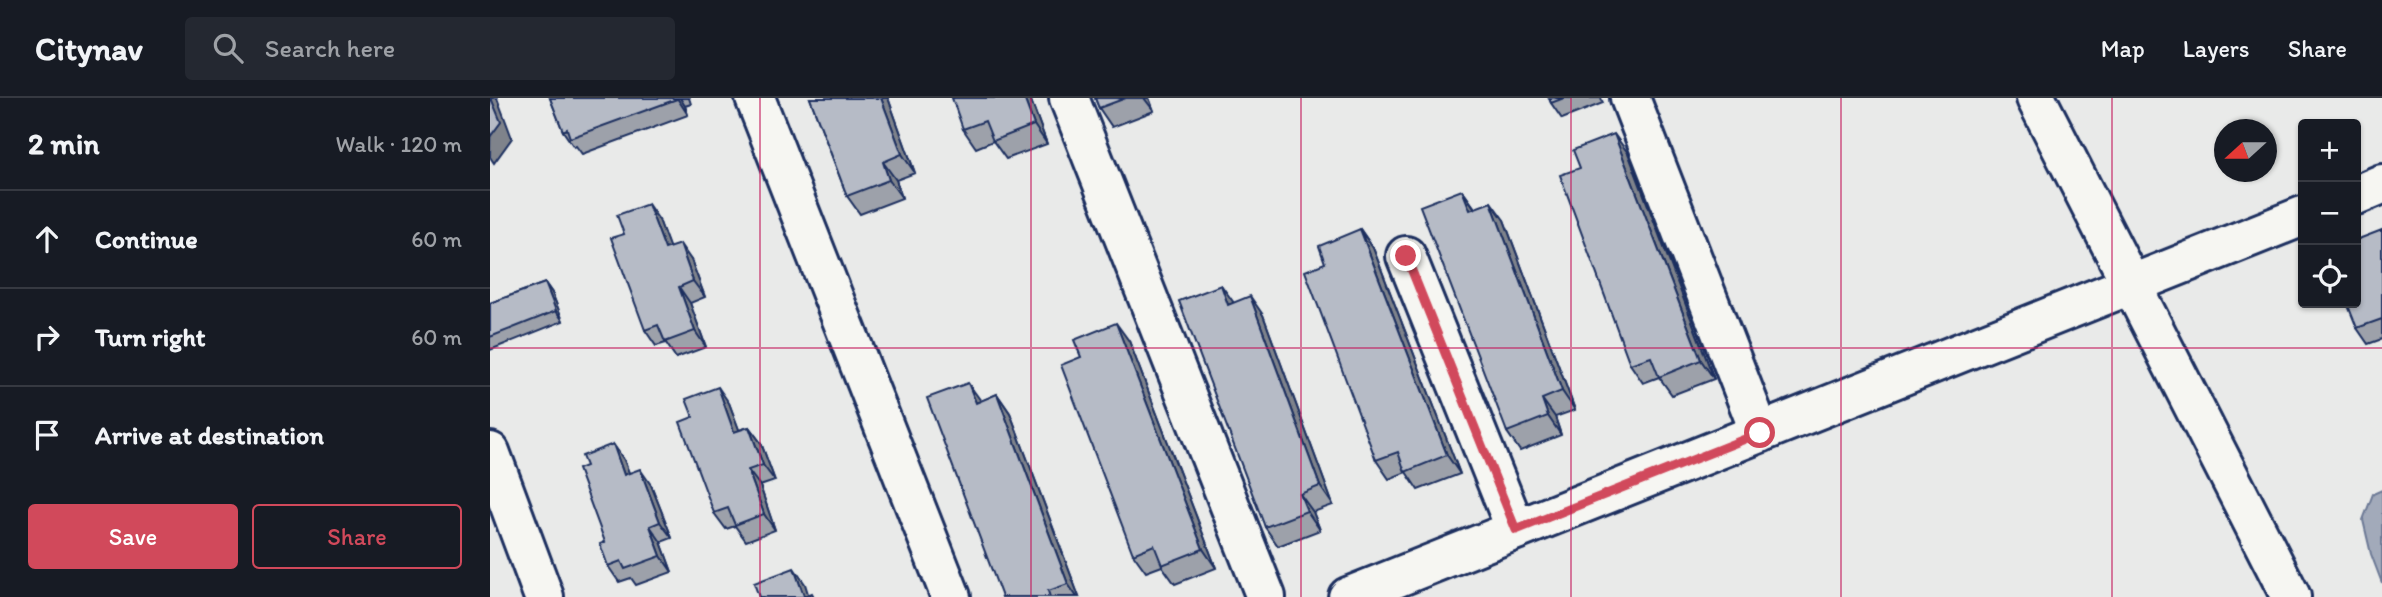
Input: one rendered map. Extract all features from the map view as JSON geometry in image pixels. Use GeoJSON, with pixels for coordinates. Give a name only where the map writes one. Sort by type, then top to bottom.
{"type":"FeatureCollection","features":[{"type":"Feature","properties":{"kind":"street"},"geometry":{"type":"LineString","coordinates":[[755,98],[951,597]]}},
{"type":"Feature","properties":{"kind":"street"},"geometry":{"type":"LineString","coordinates":[[1069,98],[1266,597]]}},
{"type":"Feature","properties":{"kind":"street"},"geometry":{"type":"LineString","coordinates":[[1630,98],[1760,433]]}},
{"type":"Feature","properties":{"kind":"street"},"geometry":{"type":"LineString","coordinates":[[2036,98],[2291,597]]}},
{"type":"Feature","properties":{"kind":"street"},"geometry":{"type":"LineString","coordinates":[[2361,193],[2382,184]]}},
{"type":"Feature","properties":{"kind":"street"},"geometry":{"type":"LineString","coordinates":[[1348,597],[2298,218]]}},
{"type":"Feature","properties":{"kind":"street"},"geometry":{"type":"LineString","coordinates":[[1406,256],[1516,530]]}},
{"type":"Feature","properties":{"kind":"street"},"geometry":{"type":"LineString","coordinates":[[490,452],[544,597]]}},
{"type":"Feature","properties":{"kind":"water"},"geometry":{"type":"Polygon","coordinates":[[[2382,490],[2382,583],[2371,554],[2363,520],[2373,494],[2382,490]]]}},
{"type":"Feature","properties":{"kind":"building"},"geometry":{"type":"Polygon","coordinates":[[[490,98],[501,122],[490,137],[490,98]]]}},
{"type":"Feature","properties":{"kind":"building"},"geometry":{"type":"Polygon","coordinates":[[[550,98],[677,99],[570,138],[567,129],[563,131],[550,98]]]}},
{"type":"Feature","properties":{"kind":"building"},"geometry":{"type":"Polygon","coordinates":[[[810,98],[881,98],[902,154],[883,162],[889,180],[847,196],[810,98]]]}},
{"type":"Feature","properties":{"kind":"building"},"geometry":{"type":"Polygon","coordinates":[[[952,98],[1024,98],[1034,125],[993,141],[985,121],[963,129],[952,98]]]}},
{"type":"Feature","properties":{"kind":"building"},"geometry":{"type":"Polygon","coordinates":[[[1095,98],[1126,98],[1099,108],[1095,98]]]}},
{"type":"Feature","properties":{"kind":"building"},"geometry":{"type":"Polygon","coordinates":[[[1549,98],[1564,98],[1551,103],[1549,98]]]}},
{"type":"Feature","properties":{"kind":"building"},"geometry":{"type":"Polygon","coordinates":[[[1614,134],[1701,360],[1659,377],[1651,357],[1630,364],[1560,175],[1580,168],[1573,150],[1614,134]]]}},
{"type":"Feature","properties":{"kind":"building"},"geometry":{"type":"Polygon","coordinates":[[[1462,190],[1470,210],[1491,202],[1562,391],[1542,399],[1548,416],[1507,432],[1420,206],[1462,190]]]}},
{"type":"Feature","properties":{"kind":"building"},"geometry":{"type":"Polygon","coordinates":[[[648,204],[665,249],[680,244],[693,281],[679,287],[695,331],[665,342],[658,325],[645,330],[611,238],[624,234],[617,215],[648,204]]]}},
{"type":"Feature","properties":{"kind":"building"},"geometry":{"type":"Polygon","coordinates":[[[1360,229],[1447,455],[1405,472],[1398,452],[1376,460],[1305,271],[1325,263],[1319,246],[1360,229]]]}},
{"type":"Feature","properties":{"kind":"building"},"geometry":{"type":"Polygon","coordinates":[[[2382,230],[2382,319],[2357,328],[2349,308],[2361,308],[2361,238],[2382,230]]]}},
{"type":"Feature","properties":{"kind":"building"},"geometry":{"type":"Polygon","coordinates":[[[545,283],[556,311],[490,337],[490,303],[545,283]]]}},
{"type":"Feature","properties":{"kind":"building"},"geometry":{"type":"Polygon","coordinates":[[[1221,285],[1228,305],[1250,296],[1320,486],[1300,494],[1307,511],[1265,527],[1179,301],[1221,285]]]}},
{"type":"Feature","properties":{"kind":"building"},"geometry":{"type":"Polygon","coordinates":[[[1116,323],[1203,549],[1162,565],[1154,545],[1133,554],[1061,365],[1081,357],[1074,340],[1116,323]]]}},
{"type":"Feature","properties":{"kind":"building"},"geometry":{"type":"Polygon","coordinates":[[[968,383],[976,403],[997,394],[1068,584],[1048,591],[1050,597],[1002,597],[927,398],[968,383]]]}},
{"type":"Feature","properties":{"kind":"building"},"geometry":{"type":"Polygon","coordinates":[[[718,387],[734,432],[749,427],[763,465],[748,470],[764,514],[735,525],[728,508],[714,513],[680,422],[693,417],[686,399],[718,387]]]}},
{"type":"Feature","properties":{"kind":"building"},"geometry":{"type":"Polygon","coordinates":[[[613,444],[624,475],[640,469],[660,522],[650,526],[661,556],[625,569],[621,561],[608,566],[600,544],[605,542],[578,469],[586,466],[582,456],[613,444]]]}},
{"type":"Feature","properties":{"kind":"building"},"geometry":{"type":"Polygon","coordinates":[[[794,568],[804,596],[812,593],[814,597],[759,597],[754,583],[794,568]]]}},
{"type":"Feature","properties":{"kind":"route"},"geometry":{"type":"LineString","coordinates":[[1406,256],[1516,530],[1760,433]]}}]}
